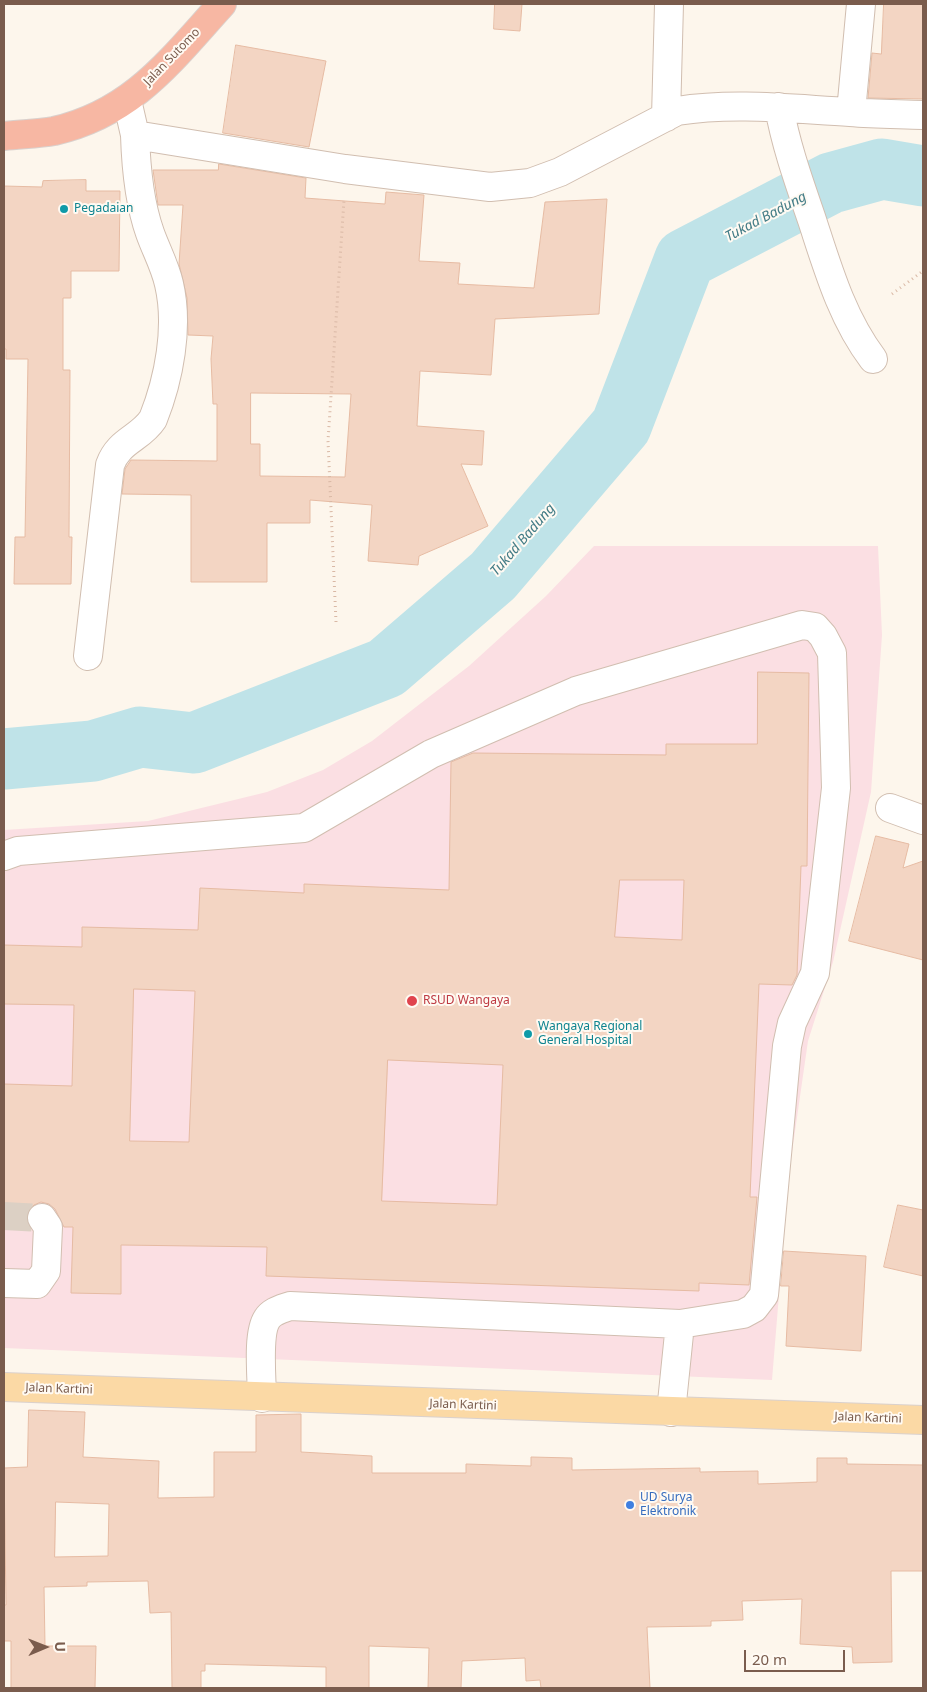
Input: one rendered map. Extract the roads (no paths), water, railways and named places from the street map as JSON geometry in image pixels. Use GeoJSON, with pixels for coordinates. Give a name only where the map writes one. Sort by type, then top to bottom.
{"type":"FeatureCollection","features":[{"type":"Feature","properties":{"kind":"highway","name":"Jalan Sutomo"},"geometry":{"type":"LineString","coordinates":[[4,136],[53,131],[110,112],[153,80],[222,4]]}},
{"type":"Feature","properties":{"kind":"main road","name":"Jalan Kartini"},"geometry":{"type":"LineString","coordinates":[[4,1387],[262,1398],[923,1420]]}},
{"type":"Feature","properties":{"kind":"street"},"geometry":{"type":"LineString","coordinates":[[666,117],[669,4]]}},
{"type":"Feature","properties":{"kind":"street"},"geometry":{"type":"LineString","coordinates":[[851,112],[861,4]]}},
{"type":"Feature","properties":{"kind":"street"},"geometry":{"type":"LineString","coordinates":[[88,656],[110,465],[120,446],[148,428],[153,419],[173,340],[173,308],[169,284],[148,224],[136,171],[135,135],[127,100]]}},
{"type":"Feature","properties":{"kind":"street"},"geometry":{"type":"LineString","coordinates":[[135,135],[346,169],[490,187],[530,183],[560,172],[677,111],[697,108],[779,106],[923,115]]}},
{"type":"Feature","properties":{"kind":"street"},"geometry":{"type":"LineString","coordinates":[[779,106],[785,139],[835,289],[857,338],[873,359]]}},
{"type":"Feature","properties":{"kind":"street"},"geometry":{"type":"LineString","coordinates":[[4,856],[18,851],[304,828],[431,754],[576,691],[802,625],[816,627],[824,636],[832,653],[836,788],[815,972],[792,1023],[787,1046],[764,1294],[754,1308],[743,1314],[680,1324],[290,1306],[277,1310],[267,1319],[263,1331],[262,1398]]}},
{"type":"Feature","properties":{"kind":"street"},"geometry":{"type":"LineString","coordinates":[[890,808],[923,820]]}},
{"type":"Feature","properties":{"kind":"street"},"geometry":{"type":"LineString","coordinates":[[4,1283],[37,1284],[43,1278],[46,1271],[48,1227],[42,1218]]}},
{"type":"Feature","properties":{"kind":"street"},"geometry":{"type":"LineString","coordinates":[[672,1412],[680,1324]]}},
{"type":"Feature","properties":{"kind":"waterway","name":"Tukad Badung"},"geometry":{"type":"LineString","coordinates":[[4,759],[93,751],[140,737],[194,743],[386,668],[493,576],[621,426],[685,259],[831,183],[882,169],[923,176]]}},
{"type":"Feature","properties":{"kind":"tunnel"},"geometry":{"type":"LineString","coordinates":[[4,1216],[42,1218]]}},
{"type":"Feature","properties":{"kind":"place","name":"Pegadaian"},"geometry":{"type":"Point","coordinates":[64,209]}},
{"type":"Feature","properties":{"kind":"place","name":"RSUD Wangaya"},"geometry":{"type":"Point","coordinates":[412,1001]}},
{"type":"Feature","properties":{"kind":"place","name":"Wangaya Regional General Hospital"},"geometry":{"type":"Point","coordinates":[528,1034]}},
{"type":"Feature","properties":{"kind":"place","name":"UD Surya Elektronik"},"geometry":{"type":"Point","coordinates":[630,1505]}}]}
